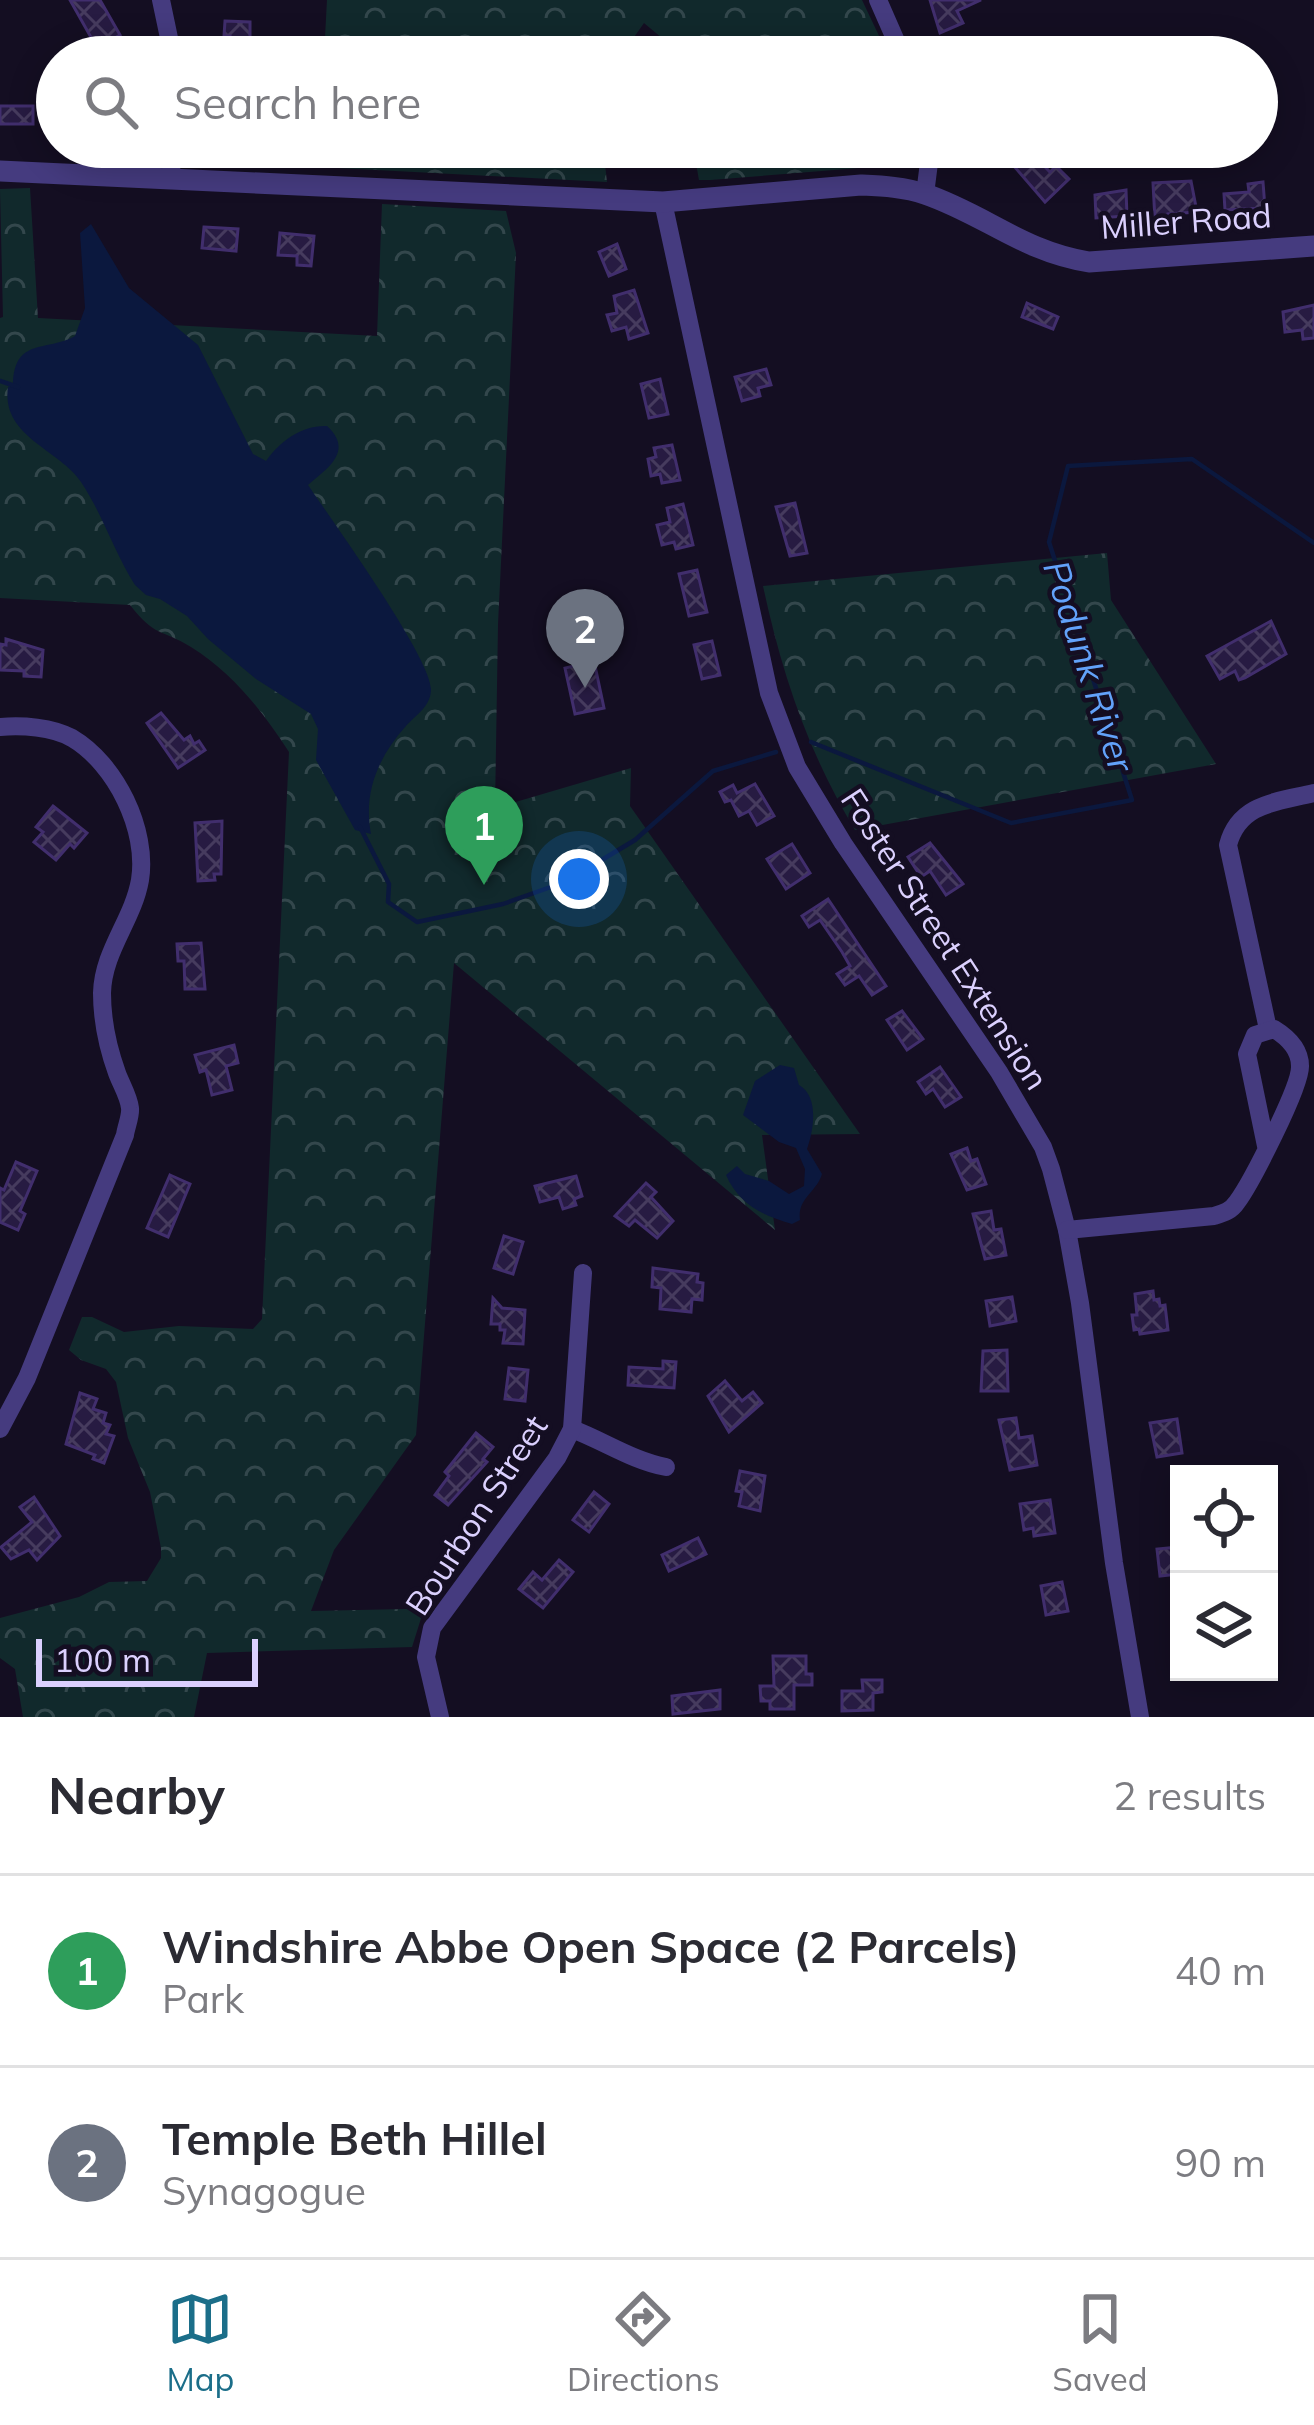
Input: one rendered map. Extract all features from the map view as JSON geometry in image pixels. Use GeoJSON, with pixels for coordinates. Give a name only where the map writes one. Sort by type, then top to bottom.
{"type":"FeatureCollection","features":[{"type":"Feature","properties":{"kind":"street"},"geometry":{"type":"LineString","coordinates":[[161,0],[169,36]]}},
{"type":"Feature","properties":{"kind":"street"},"geometry":{"type":"LineString","coordinates":[[878,0],[894,36]]}},
{"type":"Feature","properties":{"kind":"street"},"geometry":{"type":"LineString","coordinates":[[171,168],[171,177]]}},
{"type":"Feature","properties":{"kind":"street"},"geometry":{"type":"LineString","coordinates":[[925,194],[928,168]]}},
{"type":"Feature","properties":{"kind":"street","name":"Miller Road"},"geometry":{"type":"LineString","coordinates":[[0,171],[663,202],[892,186],[925,194],[1053,256],[1089,262],[1314,245]]}},
{"type":"Feature","properties":{"kind":"street","name":"Foster Street Extension"},"geometry":{"type":"LineString","coordinates":[[663,202],[769,693],[797,767],[1010,1090],[1043,1148],[1067,1230],[1140,1717]]}},
{"type":"Feature","properties":{"kind":"street"},"geometry":{"type":"LineString","coordinates":[[0,727],[36,728],[70,737],[99,761],[123,796],[140,837],[140,879],[109,954],[102,988],[104,1026],[130,1108],[124,1135],[26,1378],[0,1429]]}},
{"type":"Feature","properties":{"kind":"street"},"geometry":{"type":"LineString","coordinates":[[1268,1029],[1228,844],[1234,827],[1250,810],[1314,793]]}},
{"type":"Feature","properties":{"kind":"street"},"geometry":{"type":"LineString","coordinates":[[1067,1230],[1225,1213],[1237,1202],[1266,1146],[1298,1078],[1297,1051],[1286,1036],[1268,1029],[1255,1035],[1247,1054],[1266,1146]]}},
{"type":"Feature","properties":{"kind":"street","name":"Bourbon Street"},"geometry":{"type":"LineString","coordinates":[[440,1717],[426,1657],[432,1628],[557,1458],[572,1429],[583,1273]]}},
{"type":"Feature","properties":{"kind":"street"},"geometry":{"type":"LineString","coordinates":[[572,1429],[643,1463],[666,1467]]}},
{"type":"Feature","properties":{"kind":"green space"},"geometry":{"type":"Polygon","coordinates":[[[327,0],[862,0],[879,36],[660,36],[644,23],[635,36],[325,36],[327,0]]]}},
{"type":"Feature","properties":{"kind":"green space"},"geometry":{"type":"Polygon","coordinates":[[[338,168],[605,168],[607,182],[338,168]]]}},
{"type":"Feature","properties":{"kind":"green space"},"geometry":{"type":"Polygon","coordinates":[[[697,168],[858,168],[699,180],[697,168]]]}},
{"type":"Feature","properties":{"kind":"green space"},"geometry":{"type":"Polygon","coordinates":[[[30,188],[38,318],[377,336],[382,204],[506,211],[516,253],[498,624],[495,808],[631,768],[630,806],[860,1134],[762,1135],[775,1230],[454,963],[416,1435],[334,1550],[311,1611],[406,1609],[438,1589],[423,1612],[412,1647],[207,1653],[194,1717],[23,1717],[15,1669],[0,1658],[0,1618],[79,1597],[109,1582],[147,1581],[161,1558],[150,1492],[128,1438],[116,1382],[106,1369],[69,1350],[82,1317],[124,1332],[179,1326],[253,1329],[262,1319],[289,752],[234,681],[191,647],[153,628],[130,605],[0,598],[0,189],[30,188]]]}},
{"type":"Feature","properties":{"kind":"green space"},"geometry":{"type":"Polygon","coordinates":[[[1107,553],[1111,600],[1216,764],[855,830],[798,712],[763,586],[1107,553]]]}},
{"type":"Feature","properties":{"kind":"water"},"geometry":{"type":"Polygon","coordinates":[[[91,224],[129,288],[198,345],[253,454],[266,461],[285,441],[309,428],[327,426],[335,435],[335,458],[308,485],[398,619],[431,689],[426,705],[396,738],[375,776],[369,804],[371,834],[355,830],[316,760],[318,729],[311,714],[256,679],[187,616],[135,585],[81,482],[13,418],[8,387],[13,385],[19,359],[34,348],[75,336],[85,308],[80,233],[91,224]]]}},
{"type":"Feature","properties":{"kind":"water"},"geometry":{"type":"Polygon","coordinates":[[[780,1065],[794,1068],[799,1085],[810,1097],[813,1123],[807,1149],[822,1174],[801,1206],[800,1220],[792,1224],[752,1207],[726,1175],[737,1166],[789,1194],[804,1186],[805,1169],[796,1148],[779,1142],[743,1115],[755,1081],[780,1065]]]}},
{"type":"Feature","properties":{"kind":"building"},"geometry":{"type":"Polygon","coordinates":[[[70,0],[100,0],[120,35],[90,36],[70,0]]]}},
{"type":"Feature","properties":{"kind":"building"},"geometry":{"type":"Polygon","coordinates":[[[930,0],[981,0],[957,11],[963,23],[940,33],[930,0]]]}},
{"type":"Feature","properties":{"kind":"building"},"geometry":{"type":"Polygon","coordinates":[[[225,21],[250,22],[250,36],[224,36],[225,21]]]}},
{"type":"Feature","properties":{"kind":"building"},"geometry":{"type":"Polygon","coordinates":[[[0,106],[33,106],[33,124],[0,124],[0,106]]]}},
{"type":"Feature","properties":{"kind":"building"},"geometry":{"type":"Polygon","coordinates":[[[1016,168],[1050,172],[1058,168],[1069,179],[1045,202],[1016,168]]]}},
{"type":"Feature","properties":{"kind":"building"},"geometry":{"type":"Polygon","coordinates":[[[1191,181],[1197,212],[1155,220],[1153,183],[1191,181]]]}},
{"type":"Feature","properties":{"kind":"building"},"geometry":{"type":"Polygon","coordinates":[[[1263,182],[1265,208],[1225,210],[1224,194],[1249,192],[1248,184],[1263,182]]]}},
{"type":"Feature","properties":{"kind":"building"},"geometry":{"type":"Polygon","coordinates":[[[1126,190],[1127,216],[1096,218],[1095,195],[1126,190]]]}},
{"type":"Feature","properties":{"kind":"building"},"geometry":{"type":"Polygon","coordinates":[[[204,227],[238,229],[236,251],[202,248],[204,227]]]}},
{"type":"Feature","properties":{"kind":"building"},"geometry":{"type":"Polygon","coordinates":[[[280,233],[314,236],[311,266],[297,265],[297,256],[278,255],[280,233]]]}},
{"type":"Feature","properties":{"kind":"building"},"geometry":{"type":"Polygon","coordinates":[[[617,244],[626,269],[609,276],[599,252],[617,244]]]}},
{"type":"Feature","properties":{"kind":"building"},"geometry":{"type":"Polygon","coordinates":[[[634,290],[648,333],[629,339],[626,327],[612,331],[607,315],[617,313],[614,296],[634,290]]]}},
{"type":"Feature","properties":{"kind":"building"},"geometry":{"type":"Polygon","coordinates":[[[1027,303],[1058,317],[1053,329],[1022,317],[1027,303]]]}},
{"type":"Feature","properties":{"kind":"building"},"geometry":{"type":"Polygon","coordinates":[[[1314,305],[1314,338],[1303,339],[1302,330],[1285,332],[1283,312],[1314,305]]]}},
{"type":"Feature","properties":{"kind":"building"},"geometry":{"type":"Polygon","coordinates":[[[766,369],[771,385],[758,388],[760,396],[742,401],[735,377],[766,369]]]}},
{"type":"Feature","properties":{"kind":"building"},"geometry":{"type":"Polygon","coordinates":[[[660,379],[668,414],[649,418],[641,384],[660,379]]]}},
{"type":"Feature","properties":{"kind":"building"},"geometry":{"type":"Polygon","coordinates":[[[672,445],[680,480],[662,483],[660,474],[651,476],[648,459],[656,457],[654,448],[672,445]]]}},
{"type":"Feature","properties":{"kind":"building"},"geometry":{"type":"Polygon","coordinates":[[[795,503],[807,553],[790,556],[776,507],[795,503]]]}},
{"type":"Feature","properties":{"kind":"building"},"geometry":{"type":"Polygon","coordinates":[[[683,504],[693,545],[676,549],[674,542],[662,545],[657,525],[670,522],[667,508],[683,504]]]}},
{"type":"Feature","properties":{"kind":"building"},"geometry":{"type":"Polygon","coordinates":[[[697,570],[707,612],[689,616],[679,574],[697,570]]]}},
{"type":"Feature","properties":{"kind":"building"},"geometry":{"type":"Polygon","coordinates":[[[1271,621],[1286,654],[1245,678],[1239,680],[1235,671],[1220,679],[1207,656],[1271,621]]]}},
{"type":"Feature","properties":{"kind":"building"},"geometry":{"type":"Polygon","coordinates":[[[6,639],[43,650],[41,677],[0,670],[0,644],[6,645],[6,639]]]}},
{"type":"Feature","properties":{"kind":"building"},"geometry":{"type":"Polygon","coordinates":[[[712,641],[720,675],[702,679],[694,645],[712,641]]]}},
{"type":"Feature","properties":{"kind":"building"},"geometry":{"type":"Polygon","coordinates":[[[594,661],[604,708],[575,714],[565,668],[594,661]]]}},
{"type":"Feature","properties":{"kind":"building"},"geometry":{"type":"Polygon","coordinates":[[[161,713],[184,740],[190,736],[205,750],[178,768],[147,723],[161,713]]]}},
{"type":"Feature","properties":{"kind":"building"},"geometry":{"type":"Polygon","coordinates":[[[755,784],[774,816],[757,825],[749,811],[739,816],[731,800],[725,802],[720,792],[733,785],[737,793],[755,784]]]}},
{"type":"Feature","properties":{"kind":"building"},"geometry":{"type":"Polygon","coordinates":[[[53,806],[87,833],[56,860],[34,842],[43,832],[36,827],[53,806]]]}},
{"type":"Feature","properties":{"kind":"building"},"geometry":{"type":"Polygon","coordinates":[[[222,821],[221,874],[214,874],[215,880],[198,881],[195,823],[222,821]]]}},
{"type":"Feature","properties":{"kind":"building"},"geometry":{"type":"Polygon","coordinates":[[[930,843],[963,884],[946,895],[930,871],[921,877],[908,857],[930,843]]]}},
{"type":"Feature","properties":{"kind":"building"},"geometry":{"type":"Polygon","coordinates":[[[792,844],[810,873],[786,889],[767,859],[792,844]]]}},
{"type":"Feature","properties":{"kind":"building"},"geometry":{"type":"Polygon","coordinates":[[[828,899],[886,986],[872,995],[859,976],[845,985],[837,974],[850,966],[842,952],[820,920],[809,927],[802,916],[828,899]]]}},
{"type":"Feature","properties":{"kind":"building"},"geometry":{"type":"Polygon","coordinates":[[[201,943],[205,989],[185,989],[184,961],[178,961],[177,944],[201,943]]]}},
{"type":"Feature","properties":{"kind":"building"},"geometry":{"type":"Polygon","coordinates":[[[902,1011],[923,1039],[907,1050],[887,1020],[902,1011]]]}},
{"type":"Feature","properties":{"kind":"building"},"geometry":{"type":"Polygon","coordinates":[[[234,1045],[238,1063],[226,1066],[232,1090],[212,1095],[206,1070],[200,1072],[195,1055],[234,1045]]]}},
{"type":"Feature","properties":{"kind":"building"},"geometry":{"type":"Polygon","coordinates":[[[940,1067],[961,1097],[945,1107],[933,1089],[926,1094],[918,1082],[940,1067]]]}},
{"type":"Feature","properties":{"kind":"building"},"geometry":{"type":"Polygon","coordinates":[[[967,1148],[971,1161],[977,1159],[986,1184],[967,1190],[951,1154],[967,1148]]]}},
{"type":"Feature","properties":{"kind":"building"},"geometry":{"type":"Polygon","coordinates":[[[16,1162],[37,1171],[20,1211],[25,1214],[18,1230],[0,1222],[0,1188],[4,1190],[16,1162]]]}},
{"type":"Feature","properties":{"kind":"building"},"geometry":{"type":"Polygon","coordinates":[[[170,1175],[190,1184],[168,1237],[147,1228],[170,1175]]]}},
{"type":"Feature","properties":{"kind":"building"},"geometry":{"type":"Polygon","coordinates":[[[576,1176],[582,1196],[574,1199],[576,1205],[563,1209],[559,1197],[540,1202],[535,1186],[576,1176]]]}},
{"type":"Feature","properties":{"kind":"building"},"geometry":{"type":"Polygon","coordinates":[[[646,1183],[656,1192],[651,1197],[673,1221],[657,1238],[635,1220],[629,1226],[615,1216],[646,1183]]]}},
{"type":"Feature","properties":{"kind":"building"},"geometry":{"type":"Polygon","coordinates":[[[991,1211],[994,1230],[1001,1229],[1006,1255],[985,1259],[973,1214],[991,1211]]]}},
{"type":"Feature","properties":{"kind":"building"},"geometry":{"type":"Polygon","coordinates":[[[504,1236],[523,1242],[513,1274],[494,1268],[504,1236]]]}},
{"type":"Feature","properties":{"kind":"building"},"geometry":{"type":"Polygon","coordinates":[[[653,1268],[698,1274],[702,1300],[692,1299],[691,1312],[660,1309],[661,1288],[652,1287],[653,1268]]]}},
{"type":"Feature","properties":{"kind":"building"},"geometry":{"type":"Polygon","coordinates":[[[1153,1291],[1154,1300],[1165,1305],[1168,1330],[1140,1334],[1139,1329],[1134,1330],[1132,1315],[1137,1315],[1135,1294],[1153,1291]]]}},
{"type":"Feature","properties":{"kind":"building"},"geometry":{"type":"Polygon","coordinates":[[[1012,1297],[1016,1321],[990,1326],[986,1301],[1012,1297]]]}},
{"type":"Feature","properties":{"kind":"building"},"geometry":{"type":"Polygon","coordinates":[[[493,1298],[502,1308],[525,1310],[523,1344],[503,1343],[505,1330],[491,1324],[493,1298]]]}},
{"type":"Feature","properties":{"kind":"building"},"geometry":{"type":"Polygon","coordinates":[[[1007,1350],[1008,1391],[981,1391],[983,1351],[1007,1350]]]}},
{"type":"Feature","properties":{"kind":"building"},"geometry":{"type":"Polygon","coordinates":[[[663,1361],[676,1362],[674,1388],[628,1385],[629,1367],[663,1369],[663,1361]]]}},
{"type":"Feature","properties":{"kind":"building"},"geometry":{"type":"Polygon","coordinates":[[[509,1368],[528,1370],[525,1401],[505,1399],[509,1368]]]}},
{"type":"Feature","properties":{"kind":"building"},"geometry":{"type":"Polygon","coordinates":[[[725,1381],[742,1401],[753,1392],[762,1403],[729,1432],[708,1396],[725,1381]]]}},
{"type":"Feature","properties":{"kind":"building"},"geometry":{"type":"Polygon","coordinates":[[[80,1393],[97,1399],[93,1409],[106,1413],[103,1423],[110,1425],[106,1434],[114,1436],[104,1463],[66,1444],[80,1393]]]}},
{"type":"Feature","properties":{"kind":"building"},"geometry":{"type":"Polygon","coordinates":[[[1016,1418],[1019,1438],[1032,1436],[1037,1465],[1010,1470],[999,1420],[1016,1418]]]}},
{"type":"Feature","properties":{"kind":"building"},"geometry":{"type":"Polygon","coordinates":[[[1177,1419],[1182,1453],[1157,1457],[1150,1423],[1177,1419]]]}},
{"type":"Feature","properties":{"kind":"building"},"geometry":{"type":"Polygon","coordinates":[[[476,1433],[493,1447],[483,1459],[487,1462],[448,1505],[435,1495],[449,1476],[445,1472],[476,1433]]]}},
{"type":"Feature","properties":{"kind":"building"},"geometry":{"type":"Polygon","coordinates":[[[740,1471],[765,1476],[760,1511],[739,1506],[740,1471]]]}},
{"type":"Feature","properties":{"kind":"building"},"geometry":{"type":"Polygon","coordinates":[[[594,1492],[609,1504],[589,1532],[573,1520],[594,1492]]]}},
{"type":"Feature","properties":{"kind":"building"},"geometry":{"type":"Polygon","coordinates":[[[34,1497],[60,1536],[37,1560],[29,1550],[11,1559],[1,1547],[32,1522],[20,1507],[34,1497]]]}},
{"type":"Feature","properties":{"kind":"building"},"geometry":{"type":"Polygon","coordinates":[[[1050,1500],[1055,1533],[1034,1536],[1033,1528],[1024,1530],[1020,1504],[1050,1500]]]}},
{"type":"Feature","properties":{"kind":"building"},"geometry":{"type":"Polygon","coordinates":[[[698,1538],[706,1554],[669,1571],[662,1555],[698,1538]]]}},
{"type":"Feature","properties":{"kind":"building"},"geometry":{"type":"Polygon","coordinates":[[[1170,1548],[1170,1575],[1160,1576],[1157,1549],[1170,1548]]]}},
{"type":"Feature","properties":{"kind":"building"},"geometry":{"type":"Polygon","coordinates":[[[559,1560],[573,1572],[543,1608],[519,1589],[533,1572],[542,1580],[559,1560]]]}},
{"type":"Feature","properties":{"kind":"building"},"geometry":{"type":"Polygon","coordinates":[[[1062,1582],[1068,1611],[1046,1615],[1041,1586],[1062,1582]]]}},
{"type":"Feature","properties":{"kind":"building"},"geometry":{"type":"Polygon","coordinates":[[[773,1656],[806,1656],[806,1674],[812,1674],[812,1685],[794,1685],[794,1709],[770,1709],[770,1701],[761,1701],[760,1686],[774,1686],[773,1656]]]}},
{"type":"Feature","properties":{"kind":"building"},"geometry":{"type":"Polygon","coordinates":[[[862,1680],[882,1680],[882,1692],[873,1693],[873,1710],[842,1711],[842,1691],[863,1691],[862,1680]]]}},
{"type":"Feature","properties":{"kind":"building"},"geometry":{"type":"Polygon","coordinates":[[[720,1690],[720,1709],[673,1714],[672,1696],[720,1690]]]}},
{"type":"Feature","properties":{"kind":"waterway","name":"Podunk River"},"geometry":{"type":"LineString","coordinates":[[0,381],[18,387]]}},
{"type":"Feature","properties":{"kind":"waterway","name":"Podunk River"},"geometry":{"type":"LineString","coordinates":[[811,742],[1011,823],[1132,800],[1049,542],[1068,466],[1192,459],[1314,543]]}},
{"type":"Feature","properties":{"kind":"waterway","name":"Podunk River"},"geometry":{"type":"LineString","coordinates":[[360,827],[389,884],[388,902],[417,922],[503,904],[565,882],[635,840],[713,771],[776,752]]}},
{"type":"Feature","properties":{"kind":"place","name":"Temple Beth Hillel"},"geometry":{"type":"Point","coordinates":[585,688]}},
{"type":"Feature","properties":{"kind":"place","name":"Windshire Abbe Open Space (2 Parcels)"},"geometry":{"type":"Point","coordinates":[484,885]}}]}
